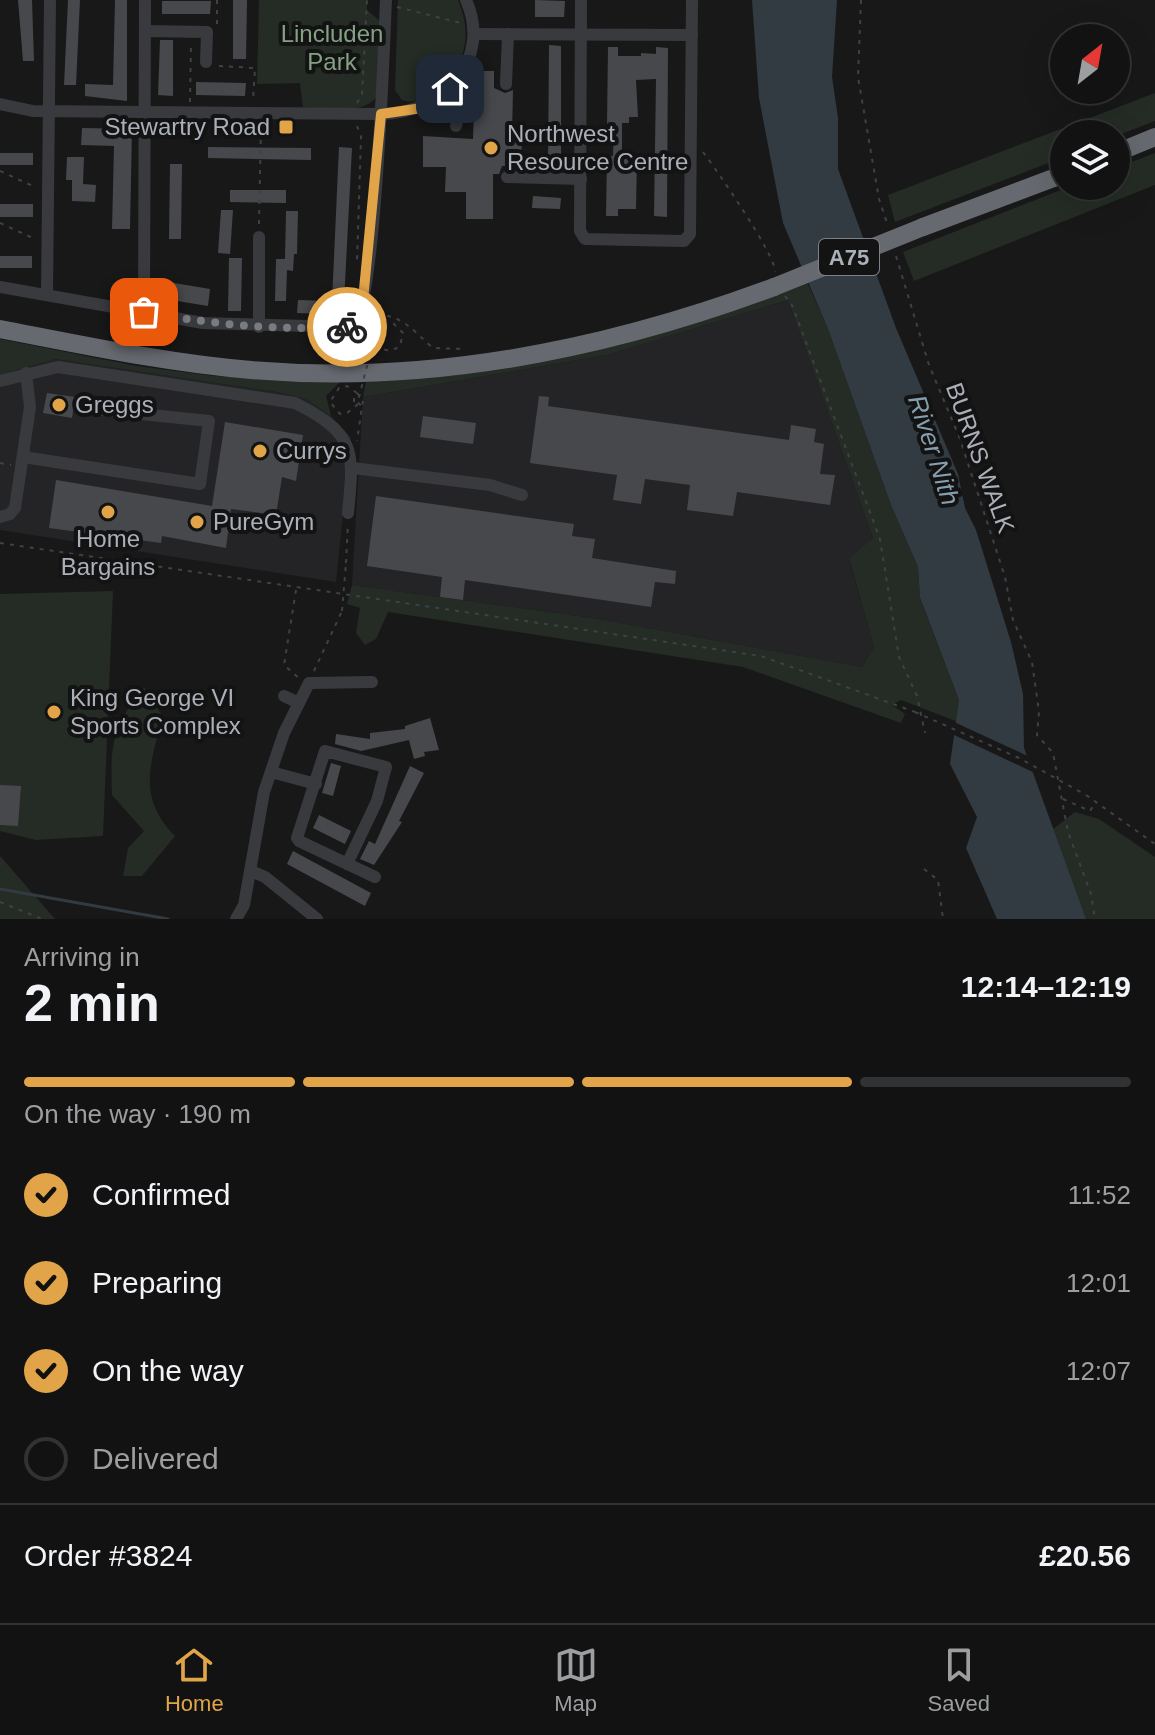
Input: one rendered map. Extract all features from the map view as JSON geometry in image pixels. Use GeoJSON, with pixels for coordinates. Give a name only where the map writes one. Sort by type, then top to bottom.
{"type":"FeatureCollection","features":[{"type":"Feature","properties":{"kind":"highway"},"geometry":{"type":"LineString","coordinates":[[1130,147],[1155,137]]}},
{"type":"Feature","properties":{"kind":"highway","name":"A75"},"geometry":{"type":"LineString","coordinates":[[0,329],[133,355],[253,370],[383,372],[501,361],[634,334],[777,285],[1050,179]]}},
{"type":"Feature","properties":{"kind":"street"},"geometry":{"type":"LineString","coordinates":[[47,295],[50,0]]}},
{"type":"Feature","properties":{"kind":"street"},"geometry":{"type":"LineString","coordinates":[[144,312],[145,0]]}},
{"type":"Feature","properties":{"kind":"street"},"geometry":{"type":"LineString","coordinates":[[0,104],[49,111],[349,114],[381,114],[422,108],[450,89],[467,63],[474,30],[466,0]]}},
{"type":"Feature","properties":{"kind":"street"},"geometry":{"type":"LineString","coordinates":[[581,0],[580,231],[585,239],[684,241],[690,234],[692,0]]}},
{"type":"Feature","properties":{"kind":"street"},"geometry":{"type":"LineString","coordinates":[[0,287],[203,323],[259,327],[347,327],[358,320],[362,310],[381,114],[386,2]]}},
{"type":"Feature","properties":{"kind":"street"},"geometry":{"type":"LineString","coordinates":[[474,30],[508,34],[692,35]]}},
{"type":"Feature","properties":{"kind":"street"},"geometry":{"type":"LineString","coordinates":[[145,31],[207,32],[206,62]]}},
{"type":"Feature","properties":{"kind":"street"},"geometry":{"type":"LineString","coordinates":[[506,84],[508,34]]}},
{"type":"Feature","properties":{"kind":"street"},"geometry":{"type":"LineString","coordinates":[[450,89],[462,100],[456,126]]}},
{"type":"Feature","properties":{"kind":"street"},"geometry":{"type":"LineString","coordinates":[[507,177],[581,179]]}},
{"type":"Feature","properties":{"kind":"street"},"geometry":{"type":"LineString","coordinates":[[259,237],[259,327]]}},
{"type":"Feature","properties":{"kind":"street"},"geometry":{"type":"LineString","coordinates":[[0,381],[58,367],[295,403],[332,428],[349,448],[353,464],[348,513]]}},
{"type":"Feature","properties":{"kind":"street"},"geometry":{"type":"LineString","coordinates":[[0,517],[10,514],[15,508],[31,396],[26,373]]}},
{"type":"Feature","properties":{"kind":"street"},"geometry":{"type":"LineString","coordinates":[[23,457],[200,484],[209,421],[103,410]]}},
{"type":"Feature","properties":{"kind":"street"},"geometry":{"type":"LineString","coordinates":[[353,464],[490,485],[522,495]]}},
{"type":"Feature","properties":{"kind":"street"},"geometry":{"type":"LineString","coordinates":[[236,919],[244,905],[281,728],[309,683],[372,682]]}},
{"type":"Feature","properties":{"kind":"street"},"geometry":{"type":"LineString","coordinates":[[284,696],[299,703]]}},
{"type":"Feature","properties":{"kind":"street"},"geometry":{"type":"LineString","coordinates":[[347,864],[377,801],[386,767],[325,751],[297,838],[347,864],[375,877]]}},
{"type":"Feature","properties":{"kind":"street"},"geometry":{"type":"LineString","coordinates":[[271,772],[316,784]]}},
{"type":"Feature","properties":{"kind":"street"},"geometry":{"type":"LineString","coordinates":[[251,871],[265,877],[317,919]]}},
{"type":"Feature","properties":{"kind":"path"},"geometry":{"type":"LineString","coordinates":[[357,267],[361,136],[356,125],[348,121],[349,114],[362,95],[367,0]]}},
{"type":"Feature","properties":{"kind":"path"},"geometry":{"type":"LineString","coordinates":[[861,0],[858,77],[879,199],[889,231]]}},
{"type":"Feature","properties":{"kind":"path"},"geometry":{"type":"LineString","coordinates":[[386,2],[474,30]]}},
{"type":"Feature","properties":{"kind":"path"},"geometry":{"type":"LineString","coordinates":[[190,111],[191,32]]}},
{"type":"Feature","properties":{"kind":"path"},"geometry":{"type":"LineString","coordinates":[[206,62],[255,68],[259,237]]}},
{"type":"Feature","properties":{"kind":"path"},"geometry":{"type":"LineString","coordinates":[[691,140],[705,154],[762,241],[776,267],[777,285],[792,305],[880,539],[899,657],[917,696],[925,733]]}},
{"type":"Feature","properties":{"kind":"path"},"geometry":{"type":"LineString","coordinates":[[0,171],[48,193]]}},
{"type":"Feature","properties":{"kind":"path"},"geometry":{"type":"LineString","coordinates":[[0,223],[48,244]]}},
{"type":"Feature","properties":{"kind":"path","name":"BURNS WALK"},"geometry":{"type":"LineString","coordinates":[[893,246],[929,365],[960,439],[1005,577],[1013,620],[1032,662],[1039,712],[1037,735],[1053,753],[1095,919]]}},
{"type":"Feature","properties":{"kind":"path"},"geometry":{"type":"LineString","coordinates":[[353,464],[363,400],[357,393],[347,386],[339,388],[330,402],[340,414],[353,410],[356,401],[375,334],[385,323],[393,323],[403,333],[400,346],[386,350],[378,344],[373,333],[375,323],[383,315],[407,324],[433,348],[470,349]]}},
{"type":"Feature","properties":{"kind":"path"},"geometry":{"type":"LineString","coordinates":[[375,323],[379,337],[375,334]]}},
{"type":"Feature","properties":{"kind":"path"},"geometry":{"type":"LineString","coordinates":[[356,401],[363,408]]}},
{"type":"Feature","properties":{"kind":"path"},"geometry":{"type":"LineString","coordinates":[[296,588],[284,665],[293,676],[309,683],[342,611],[348,513]]}},
{"type":"Feature","properties":{"kind":"path"},"geometry":{"type":"LineString","coordinates":[[0,543],[761,656],[915,712],[1019,758],[1096,801],[1155,844]]}},
{"type":"Feature","properties":{"kind":"path"},"geometry":{"type":"LineString","coordinates":[[1062,798],[1090,811],[1096,801]]}},
{"type":"Feature","properties":{"kind":"path"},"geometry":{"type":"LineString","coordinates":[[924,869],[938,880],[943,919]]}},
{"type":"Feature","properties":{"kind":"path"},"geometry":{"type":"LineString","coordinates":[[0,902],[42,919]]}},
{"type":"Feature","properties":{"kind":"shaded area"},"geometry":{"type":"Polygon","coordinates":[[[788,300],[873,538],[849,559],[874,647],[862,667],[593,618],[352,585],[363,397],[607,355],[788,300]]]}},
{"type":"Feature","properties":{"kind":"shaded area"},"geometry":{"type":"Polygon","coordinates":[[[54,359],[277,392],[306,399],[331,416],[351,438],[336,582],[0,530],[0,375],[54,359]]]}},
{"type":"Feature","properties":{"kind":"green space","name":"Lincluden Park"},"geometry":{"type":"Polygon","coordinates":[[[259,0],[367,0],[367,10],[381,22],[378,95],[371,102],[354,109],[303,107],[300,83],[257,84],[259,0]]]}},
{"type":"Feature","properties":{"kind":"green space"},"geometry":{"type":"Polygon","coordinates":[[[398,0],[458,0],[463,13],[466,38],[460,61],[446,81],[416,101],[402,100],[395,90],[398,0]]]}},
{"type":"Feature","properties":{"kind":"green space"},"geometry":{"type":"Polygon","coordinates":[[[1155,93],[1155,121],[1130,131],[1130,120],[1084,120],[1130,104],[1155,93]]]}},
{"type":"Feature","properties":{"kind":"green space"},"geometry":{"type":"Polygon","coordinates":[[[1050,133],[1050,162],[895,222],[888,195],[1050,133]]]}},
{"type":"Feature","properties":{"kind":"green space"},"geometry":{"type":"Polygon","coordinates":[[[1155,153],[1155,185],[1130,195],[1130,163],[1155,153]]]}},
{"type":"Feature","properties":{"kind":"green space"},"geometry":{"type":"Polygon","coordinates":[[[1050,194],[1050,200],[1117,200],[914,281],[903,252],[1050,194]]]}},
{"type":"Feature","properties":{"kind":"green space"},"geometry":{"type":"Polygon","coordinates":[[[807,282],[828,329],[891,505],[918,567],[920,599],[959,700],[958,722],[901,700],[892,705],[905,714],[901,723],[743,667],[388,612],[376,639],[365,645],[356,633],[360,608],[347,604],[352,585],[593,618],[862,667],[874,647],[849,558],[873,538],[788,300],[607,355],[363,397],[366,382],[473,371],[807,282]]]}},
{"type":"Feature","properties":{"kind":"green space"},"geometry":{"type":"Polygon","coordinates":[[[0,339],[137,366],[214,376],[340,382],[326,396],[331,416],[306,399],[277,392],[55,359],[0,375],[0,339]]]}},
{"type":"Feature","properties":{"kind":"green space","name":"King George VI Sports Complex"},"geometry":{"type":"Polygon","coordinates":[[[113,591],[103,836],[36,840],[0,831],[0,594],[113,591]]]}},
{"type":"Feature","properties":{"kind":"green space"},"geometry":{"type":"Polygon","coordinates":[[[144,687],[163,717],[151,765],[151,794],[163,822],[175,836],[142,876],[123,876],[128,848],[144,831],[112,795],[113,749],[125,714],[144,687]]]}},
{"type":"Feature","properties":{"kind":"green space"},"geometry":{"type":"Polygon","coordinates":[[[1075,812],[1099,819],[1155,857],[1155,919],[1086,919],[1052,830],[1075,812]]]}},
{"type":"Feature","properties":{"kind":"green space"},"geometry":{"type":"Polygon","coordinates":[[[0,856],[55,919],[0,919],[0,856]]]}},
{"type":"Feature","properties":{"kind":"water","name":"River Nith"},"geometry":{"type":"Polygon","coordinates":[[[752,0],[837,0],[832,77],[838,118],[838,169],[896,328],[958,474],[965,508],[976,530],[1011,642],[1023,694],[1024,748],[1086,919],[997,919],[966,848],[977,817],[950,764],[959,700],[920,598],[918,567],[891,505],[828,329],[783,223],[759,98],[752,0]]]}},
{"type":"Feature","properties":{"kind":"pier"},"geometry":{"type":"Polygon","coordinates":[[[954,722],[1032,758],[1037,774],[952,734],[954,722]]]}},
{"type":"Feature","properties":{"kind":"building"},"geometry":{"type":"Polygon","coordinates":[[[18,0],[32,0],[34,61],[23,61],[18,0]]]}},
{"type":"Feature","properties":{"kind":"building"},"geometry":{"type":"Polygon","coordinates":[[[68,0],[80,0],[76,85],[64,85],[68,0]]]}},
{"type":"Feature","properties":{"kind":"building"},"geometry":{"type":"Polygon","coordinates":[[[115,0],[127,0],[127,101],[85,96],[85,84],[113,85],[115,0]]]}},
{"type":"Feature","properties":{"kind":"building"},"geometry":{"type":"Polygon","coordinates":[[[233,0],[247,0],[246,59],[233,59],[233,0]]]}},
{"type":"Feature","properties":{"kind":"building"},"geometry":{"type":"Polygon","coordinates":[[[535,0],[565,1],[564,17],[535,17],[535,0]]]}},
{"type":"Feature","properties":{"kind":"building"},"geometry":{"type":"Polygon","coordinates":[[[162,1],[211,1],[210,14],[162,14],[162,1]]]}},
{"type":"Feature","properties":{"kind":"building"},"geometry":{"type":"Polygon","coordinates":[[[160,40],[173,40],[173,96],[158,95],[160,40]]]}},
{"type":"Feature","properties":{"kind":"building"},"geometry":{"type":"Polygon","coordinates":[[[549,45],[561,46],[561,169],[548,169],[549,45]]]}},
{"type":"Feature","properties":{"kind":"building"},"geometry":{"type":"Polygon","coordinates":[[[608,47],[618,47],[618,56],[656,54],[656,47],[668,48],[667,217],[654,216],[656,79],[636,80],[638,117],[629,117],[629,123],[622,123],[622,157],[637,158],[636,209],[618,209],[618,216],[606,216],[607,156],[613,156],[614,124],[607,124],[608,47]]]}},
{"type":"Feature","properties":{"kind":"building","name":"Northwest Resource Centre"},"geometry":{"type":"Polygon","coordinates":[[[481,71],[494,71],[494,88],[505,93],[513,90],[512,134],[522,134],[521,166],[502,166],[499,174],[493,174],[493,219],[466,219],[466,192],[445,192],[446,167],[423,167],[423,136],[473,139],[474,104],[477,104],[481,71]]]}},
{"type":"Feature","properties":{"kind":"building"},"geometry":{"type":"Polygon","coordinates":[[[196,82],[246,83],[245,96],[196,95],[196,82]]]}},
{"type":"Feature","properties":{"kind":"building"},"geometry":{"type":"Polygon","coordinates":[[[82,128],[132,129],[130,229],[112,229],[114,146],[81,145],[82,128]]]}},
{"type":"Feature","properties":{"kind":"building"},"geometry":{"type":"Polygon","coordinates":[[[208,147],[311,148],[311,160],[208,158],[208,147]]]}},
{"type":"Feature","properties":{"kind":"building"},"geometry":{"type":"Polygon","coordinates":[[[339,147],[352,148],[344,302],[332,302],[339,147]]]}},
{"type":"Feature","properties":{"kind":"building"},"geometry":{"type":"Polygon","coordinates":[[[0,153],[33,153],[33,165],[0,165],[0,153]]]}},
{"type":"Feature","properties":{"kind":"building"},"geometry":{"type":"Polygon","coordinates":[[[67,157],[84,157],[83,184],[96,185],[95,202],[72,201],[72,180],[66,180],[67,157]]]}},
{"type":"Feature","properties":{"kind":"building"},"geometry":{"type":"Polygon","coordinates":[[[170,164],[182,164],[181,239],[169,239],[170,164]]]}},
{"type":"Feature","properties":{"kind":"building"},"geometry":{"type":"Polygon","coordinates":[[[230,190],[286,190],[286,203],[230,202],[230,190]]]}},
{"type":"Feature","properties":{"kind":"building"},"geometry":{"type":"Polygon","coordinates":[[[533,196],[561,198],[560,209],[532,208],[533,196]]]}},
{"type":"Feature","properties":{"kind":"building"},"geometry":{"type":"Polygon","coordinates":[[[0,204],[33,204],[33,217],[0,217],[0,204]]]}},
{"type":"Feature","properties":{"kind":"building"},"geometry":{"type":"Polygon","coordinates":[[[221,210],[233,210],[230,254],[218,253],[221,210]]]}},
{"type":"Feature","properties":{"kind":"building"},"geometry":{"type":"Polygon","coordinates":[[[286,211],[298,211],[297,254],[294,254],[293,271],[287,270],[286,301],[275,301],[276,259],[285,259],[286,211]]]}},
{"type":"Feature","properties":{"kind":"building"},"geometry":{"type":"Polygon","coordinates":[[[0,256],[32,256],[32,268],[0,268],[0,256]]]}},
{"type":"Feature","properties":{"kind":"building"},"geometry":{"type":"Polygon","coordinates":[[[229,258],[242,258],[241,311],[228,311],[229,258]]]}},
{"type":"Feature","properties":{"kind":"building"},"geometry":{"type":"Polygon","coordinates":[[[168,282],[210,289],[208,306],[165,299],[168,282]]]}},
{"type":"Feature","properties":{"kind":"building"},"geometry":{"type":"Polygon","coordinates":[[[298,300],[328,301],[327,314],[297,313],[298,300]]]}},
{"type":"Feature","properties":{"kind":"building","name":"Greggs"},"geometry":{"type":"Polygon","coordinates":[[[47,393],[75,397],[72,418],[43,413],[47,393]]]}},
{"type":"Feature","properties":{"kind":"building"},"geometry":{"type":"Polygon","coordinates":[[[539,396],[549,397],[548,406],[789,440],[791,425],[816,429],[814,442],[824,444],[820,474],[835,475],[830,505],[737,492],[733,516],[687,510],[690,485],[645,479],[641,504],[613,500],[617,475],[530,463],[539,396]]]}},
{"type":"Feature","properties":{"kind":"building"},"geometry":{"type":"Polygon","coordinates":[[[423,416],[476,423],[473,444],[420,437],[423,416]]]}},
{"type":"Feature","properties":{"kind":"building"},"geometry":{"type":"Polygon","coordinates":[[[225,422],[303,435],[296,481],[282,477],[276,515],[231,509],[226,548],[162,536],[161,543],[49,528],[56,480],[212,506],[225,422]]]}},
{"type":"Feature","properties":{"kind":"building"},"geometry":{"type":"Polygon","coordinates":[[[376,496],[574,524],[572,536],[595,539],[592,558],[676,571],[675,584],[655,582],[651,607],[465,580],[463,600],[440,597],[442,577],[367,566],[376,496]]]}},
{"type":"Feature","properties":{"kind":"building"},"geometry":{"type":"Polygon","coordinates":[[[430,718],[439,750],[424,752],[425,756],[414,759],[409,740],[361,751],[335,744],[336,734],[370,739],[370,733],[405,729],[405,726],[430,718]]]}},
{"type":"Feature","properties":{"kind":"building"},"geometry":{"type":"Polygon","coordinates":[[[331,763],[341,766],[333,796],[322,793],[331,763]]]}},
{"type":"Feature","properties":{"kind":"building"},"geometry":{"type":"Polygon","coordinates":[[[410,766],[424,773],[399,821],[402,822],[374,865],[360,859],[369,841],[375,844],[410,766]]]}},
{"type":"Feature","properties":{"kind":"building"},"geometry":{"type":"Polygon","coordinates":[[[0,785],[21,786],[18,826],[0,825],[0,785]]]}},
{"type":"Feature","properties":{"kind":"building"},"geometry":{"type":"Polygon","coordinates":[[[319,815],[351,831],[345,844],[313,828],[319,815]]]}},
{"type":"Feature","properties":{"kind":"building"},"geometry":{"type":"Polygon","coordinates":[[[293,851],[371,893],[365,906],[287,864],[293,851]]]}},
{"type":"Feature","properties":{"kind":"waterway"},"geometry":{"type":"LineString","coordinates":[[0,889],[168,919]]}},
{"type":"Feature","properties":{"kind":"way so far"},"geometry":{"type":"LineString","coordinates":[[144,312],[203,323],[259,327],[347,327]]}},
{"type":"Feature","properties":{"kind":"place","name":"Stewartry Road"},"geometry":{"type":"Point","coordinates":[286,127]}},
{"type":"Feature","properties":{"kind":"place","name":"Northwest Resource Centre"},"geometry":{"type":"Point","coordinates":[491,148]}},
{"type":"Feature","properties":{"kind":"place","name":"Greggs"},"geometry":{"type":"Point","coordinates":[59,405]}},
{"type":"Feature","properties":{"kind":"place","name":"Currys"},"geometry":{"type":"Point","coordinates":[260,451]}},
{"type":"Feature","properties":{"kind":"place","name":"Home Bargains"},"geometry":{"type":"Point","coordinates":[108,512]}},
{"type":"Feature","properties":{"kind":"place","name":"PureGym"},"geometry":{"type":"Point","coordinates":[197,522]}},
{"type":"Feature","properties":{"kind":"place","name":"King George VI Sports Complex"},"geometry":{"type":"Point","coordinates":[54,712]}},
{"type":"Feature","properties":{"kind":"route"},"geometry":{"type":"LineString","coordinates":[[347,327],[355,324],[362,310],[381,114],[422,108],[450,89]]}}]}
